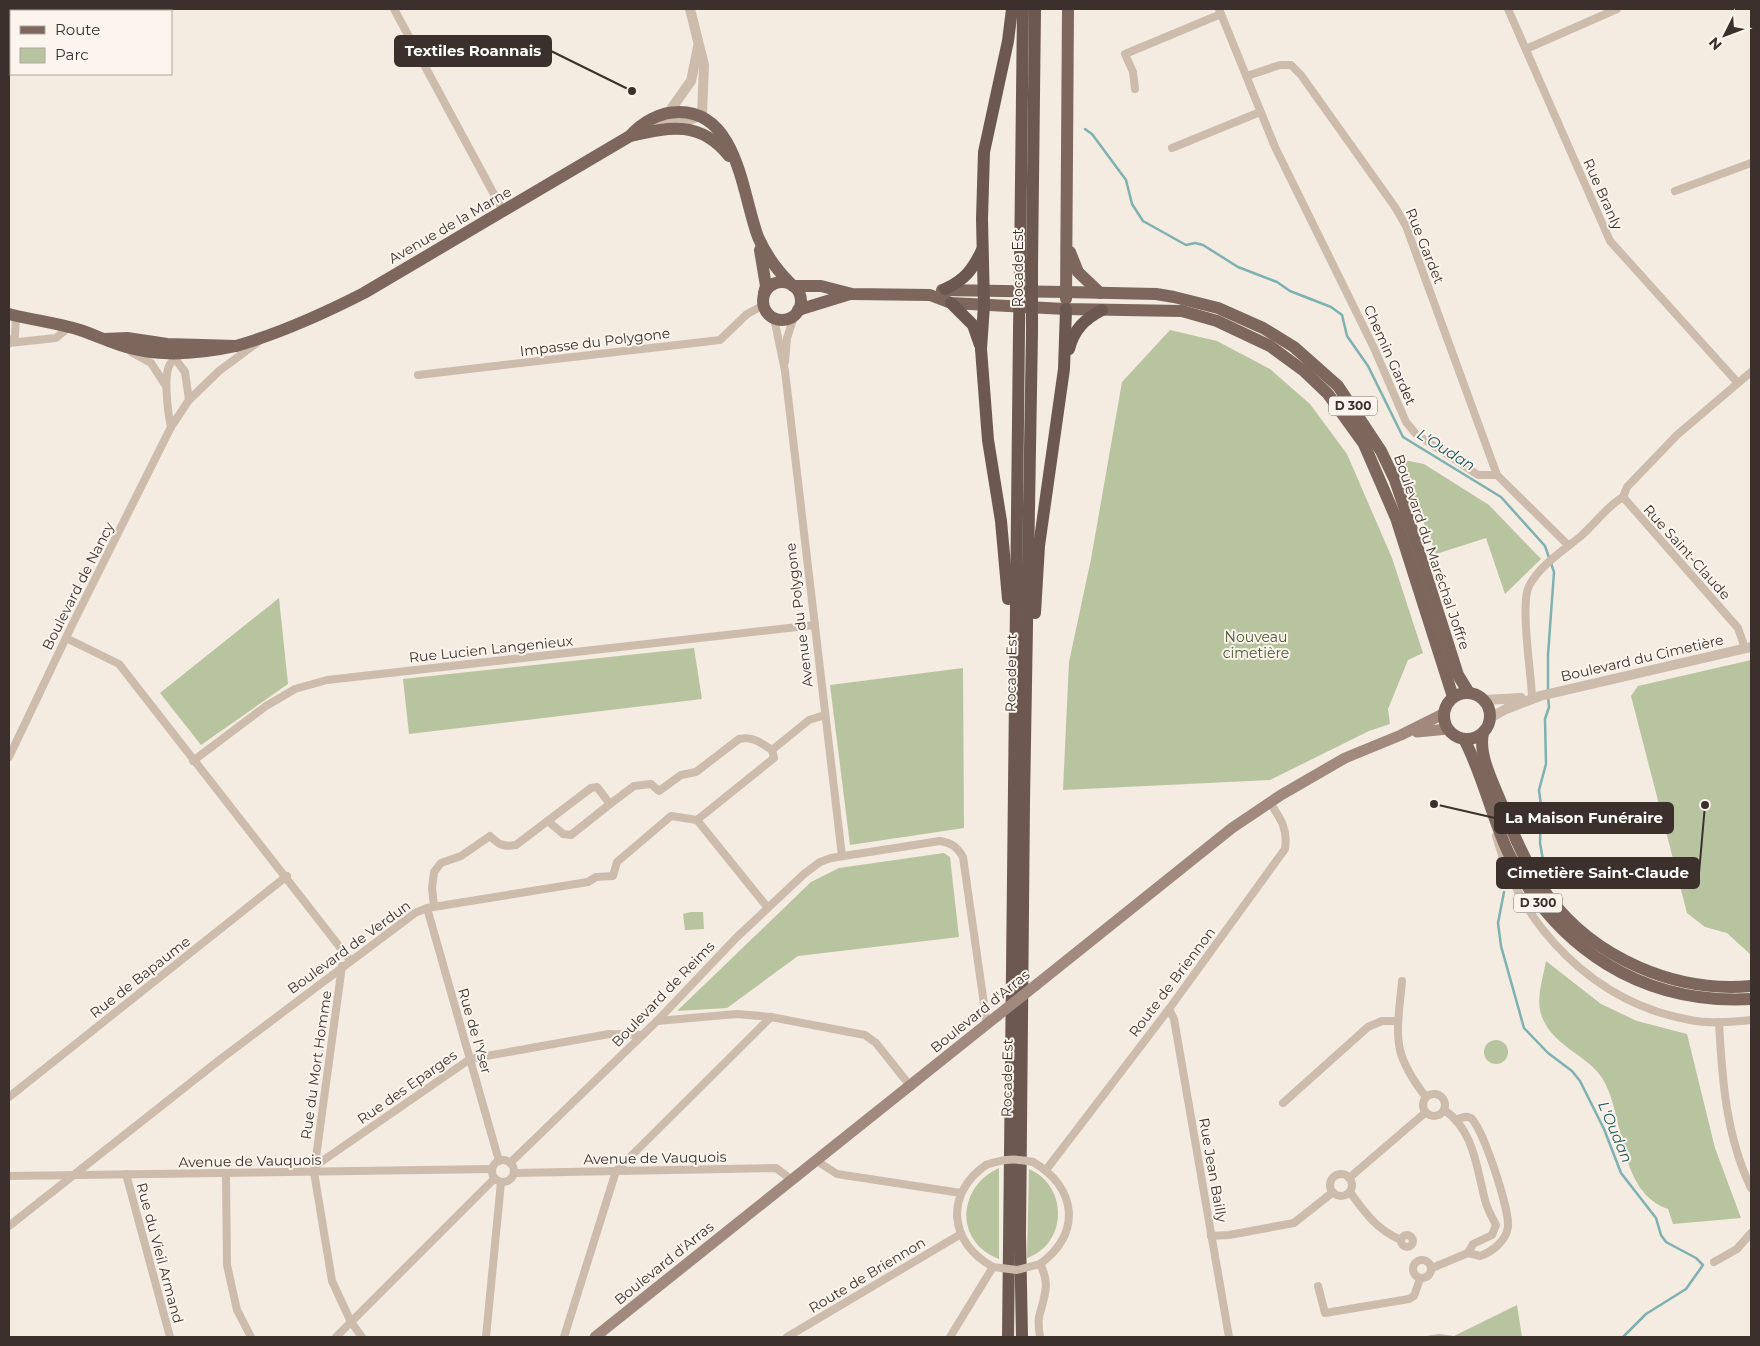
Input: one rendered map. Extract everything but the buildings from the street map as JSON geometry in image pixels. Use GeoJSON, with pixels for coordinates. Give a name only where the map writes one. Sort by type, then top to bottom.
{"type":"FeatureCollection","features":[{"type":"Feature","properties":{"kind":"highway"},"geometry":{"type":"LineString","coordinates":[[1012,9],[1008,41],[984,152],[984,305],[981,349],[988,440],[1001,521],[1007,596],[1014,616]]}},
{"type":"Feature","properties":{"kind":"highway","name":"Rocade Est"},"geometry":{"type":"LineString","coordinates":[[1022,1337],[1020,1235],[1026,652],[1032,332],[1026,267],[1023,9]]}},
{"type":"Feature","properties":{"kind":"highway","name":"Rocade Est"},"geometry":{"type":"LineString","coordinates":[[1008,1337],[1014,616],[1019,330],[1026,267],[1035,9]]}},
{"type":"Feature","properties":{"kind":"highway"},"geometry":{"type":"LineString","coordinates":[[945,289],[965,278],[973,269],[983,248]]}},
{"type":"Feature","properties":{"kind":"highway"},"geometry":{"type":"LineString","coordinates":[[951,303],[973,325],[981,349]]}},
{"type":"Feature","properties":{"kind":"highway"},"geometry":{"type":"LineString","coordinates":[[1026,652],[1032,638],[1039,546],[1064,368],[1066,309]]}},
{"type":"Feature","properties":{"kind":"highway"},"geometry":{"type":"LineString","coordinates":[[1064,368],[1076,330],[1082,322],[1102,310]]}},
{"type":"Feature","properties":{"kind":"main road"},"geometry":{"type":"LineString","coordinates":[[1066,309],[1068,9]]}},
{"type":"Feature","properties":{"kind":"main road","name":"Avenue de la Marne"},"geometry":{"type":"LineString","coordinates":[[12,315],[68,328],[134,350],[210,352],[264,338],[324,314],[630,136],[638,126],[669,112],[702,115]]}},
{"type":"Feature","properties":{"kind":"main road"},"geometry":{"type":"LineString","coordinates":[[702,115],[726,140],[735,156],[738,172],[758,235],[765,275],[764,299],[766,311],[774,318],[784,319],[797,312],[801,299],[792,285],[773,265],[758,235]]}},
{"type":"Feature","properties":{"kind":"main road"},"geometry":{"type":"LineString","coordinates":[[630,136],[661,129],[680,128],[705,134],[720,145],[738,172]]}},
{"type":"Feature","properties":{"kind":"main road"},"geometry":{"type":"LineString","coordinates":[[1068,188],[1070,256],[1078,272],[1100,293]]}},
{"type":"Feature","properties":{"kind":"main road"},"geometry":{"type":"LineString","coordinates":[[764,299],[773,284],[779,282],[792,285]]}},
{"type":"Feature","properties":{"kind":"main road","name":"Boulevard du Maréchal Joffre"},"geometry":{"type":"LineString","coordinates":[[792,285],[821,286],[852,294],[930,295],[951,303],[1066,309],[1182,311],[1217,321],[1270,346],[1304,371],[1328,394],[1360,438],[1377,471],[1396,518],[1453,697]]}},
{"type":"Feature","properties":{"kind":"main road","name":"Boulevard du Maréchal Joffre"},"geometry":{"type":"LineString","coordinates":[[930,295],[945,289],[1156,294],[1218,308],[1294,346],[1338,386],[1369,430],[1395,480],[1458,675],[1469,693]]}},
{"type":"Feature","properties":{"kind":"main road","name":"Boulevard du Maréchal Joffre"},"geometry":{"type":"LineString","coordinates":[[797,312],[852,294]]}},
{"type":"Feature","properties":{"kind":"main road","name":"Avenue de la Marne"},"geometry":{"type":"LineString","coordinates":[[104,339],[128,338],[150,342],[179,352]]}},
{"type":"Feature","properties":{"kind":"main road"},"geometry":{"type":"LineString","coordinates":[[1469,693],[1484,700],[1488,706],[1490,718],[1488,726],[1483,733],[1473,739],[1464,739],[1454,736],[1448,729],[1444,714],[1448,702],[1453,697],[1469,693]]}},
{"type":"Feature","properties":{"kind":"main road","name":"Boulevard d'Arras"},"geometry":{"type":"LineString","coordinates":[[596,1337],[911,1087],[1232,828],[1345,758],[1401,735],[1444,714]]}},
{"type":"Feature","properties":{"kind":"main road","name":"Boulevard d'Arras"},"geometry":{"type":"LineString","coordinates":[[1401,735],[1448,729]]}},
{"type":"Feature","properties":{"kind":"main road","name":"D 300"},"geometry":{"type":"LineString","coordinates":[[1483,733],[1486,779],[1507,850],[1523,882],[1545,912],[1579,946],[1603,963],[1644,983],[1685,995],[1733,1000],[1751,999]]}},
{"type":"Feature","properties":{"kind":"main road","name":"D 300"},"geometry":{"type":"LineString","coordinates":[[1464,739],[1486,779],[1496,790],[1533,873],[1558,908],[1578,928],[1600,946],[1627,961],[1661,975],[1692,985],[1751,986]]}},
{"type":"Feature","properties":{"kind":"street"},"geometry":{"type":"LineString","coordinates":[[394,9],[503,211]]}},
{"type":"Feature","properties":{"kind":"street"},"geometry":{"type":"LineString","coordinates":[[630,136],[662,123],[691,121],[702,115],[704,65],[690,9]]}},
{"type":"Feature","properties":{"kind":"street","name":"Rue Branly"},"geometry":{"type":"LineString","coordinates":[[1508,9],[1610,241],[1738,383]]}},
{"type":"Feature","properties":{"kind":"street"},"geometry":{"type":"LineString","coordinates":[[1526,50],[1617,9]]}},
{"type":"Feature","properties":{"kind":"street","name":"Chemin Gardet"},"geometry":{"type":"LineString","coordinates":[[1135,89],[1133,72],[1125,54],[1220,11],[1260,112],[1374,348],[1406,422],[1416,434],[1478,475],[1496,475]]}},
{"type":"Feature","properties":{"kind":"street"},"geometry":{"type":"LineString","coordinates":[[669,112],[690,81],[699,41]]}},
{"type":"Feature","properties":{"kind":"street","name":"Rue Gardet"},"geometry":{"type":"LineString","coordinates":[[1247,76],[1280,65],[1291,65],[1300,74],[1395,207],[1406,226],[1496,475]]}},
{"type":"Feature","properties":{"kind":"street"},"geometry":{"type":"LineString","coordinates":[[1172,148],[1260,112]]}},
{"type":"Feature","properties":{"kind":"street"},"geometry":{"type":"LineString","coordinates":[[1675,191],[1751,163]]}},
{"type":"Feature","properties":{"kind":"street","name":"Impasse du Polygone"},"geometry":{"type":"LineString","coordinates":[[418,375],[720,340],[764,299]]}},
{"type":"Feature","properties":{"kind":"street","name":"Avenue du Polygone"},"geometry":{"type":"LineString","coordinates":[[785,371],[787,338],[797,312]]}},
{"type":"Feature","properties":{"kind":"street"},"geometry":{"type":"LineString","coordinates":[[9,343],[15,336],[12,315]]}},
{"type":"Feature","properties":{"kind":"street","name":"Avenue du Polygone"},"geometry":{"type":"LineString","coordinates":[[774,318],[785,371],[842,856]]}},
{"type":"Feature","properties":{"kind":"street"},"geometry":{"type":"LineString","coordinates":[[9,343],[56,338],[68,328]]}},
{"type":"Feature","properties":{"kind":"street","name":"Boulevard de Nancy"},"geometry":{"type":"LineString","coordinates":[[9,757],[171,427],[188,400],[219,371],[264,338]]}},
{"type":"Feature","properties":{"kind":"street"},"geometry":{"type":"LineString","coordinates":[[104,339],[151,362],[167,387]]}},
{"type":"Feature","properties":{"kind":"street"},"geometry":{"type":"LineString","coordinates":[[150,342],[179,352]]}},
{"type":"Feature","properties":{"kind":"street"},"geometry":{"type":"LineString","coordinates":[[179,352],[185,372],[188,400]]}},
{"type":"Feature","properties":{"kind":"street"},"geometry":{"type":"LineString","coordinates":[[171,427],[168,414],[167,387],[170,365],[179,352]]}},
{"type":"Feature","properties":{"kind":"street"},"geometry":{"type":"LineString","coordinates":[[1536,696],[1526,608],[1529,586],[1545,567],[1568,545],[1623,497],[1627,487],[1677,435],[1751,372]]}},
{"type":"Feature","properties":{"kind":"street"},"geometry":{"type":"LineString","coordinates":[[1496,475],[1568,545]]}},
{"type":"Feature","properties":{"kind":"street","name":"Rue Saint-Claude"},"geometry":{"type":"LineString","coordinates":[[1623,497],[1738,628],[1748,648]]}},
{"type":"Feature","properties":{"kind":"street","name":"Rue Lucien Langenieux"},"geometry":{"type":"LineString","coordinates":[[193,761],[266,706],[295,689],[327,680],[815,625]]}},
{"type":"Feature","properties":{"kind":"street"},"geometry":{"type":"LineString","coordinates":[[66,638],[119,664],[193,761],[287,876],[350,960]]}},
{"type":"Feature","properties":{"kind":"street","name":"Boulevard du Cimetière"},"geometry":{"type":"LineString","coordinates":[[1484,700],[1504,700],[1553,693],[1748,648]]}},
{"type":"Feature","properties":{"kind":"street","name":"Boulevard du Cimetière"},"geometry":{"type":"LineString","coordinates":[[1490,718],[1506,708],[1536,696]]}},
{"type":"Feature","properties":{"kind":"street"},"geometry":{"type":"LineString","coordinates":[[772,750],[809,720],[825,715]]}},
{"type":"Feature","properties":{"kind":"street"},"geometry":{"type":"LineString","coordinates":[[610,804],[597,787],[591,788],[548,821],[563,834],[570,835],[634,786],[651,784],[659,791],[681,775],[696,772],[739,739],[747,737],[756,739],[772,750],[774,758],[696,820],[768,908]]}},
{"type":"Feature","properties":{"kind":"street"},"geometry":{"type":"LineString","coordinates":[[1486,779],[1500,849],[1511,879],[1541,928],[1566,957],[1596,982],[1624,998],[1653,1010],[1691,1021],[1751,1020]]}},
{"type":"Feature","properties":{"kind":"street","name":"Route de Briennon"},"geometry":{"type":"LineString","coordinates":[[1046,1170],[1169,1009],[1285,849],[1287,838],[1284,824],[1270,803]]}},
{"type":"Feature","properties":{"kind":"street","name":"Boulevard de Verdun"},"geometry":{"type":"LineString","coordinates":[[9,1226],[342,966],[415,913],[430,906],[588,882],[596,877],[613,876],[617,862],[671,816],[696,820]]}},
{"type":"Feature","properties":{"kind":"street","name":"Rue de l'Yser"},"geometry":{"type":"LineString","coordinates":[[499,1160],[470,1060],[430,906],[434,872],[441,863],[461,856],[490,836],[499,845],[506,847],[516,845],[548,821]]}},
{"type":"Feature","properties":{"kind":"street","name":"Boulevard de Reims"},"geometry":{"type":"LineString","coordinates":[[510,1163],[657,1021],[736,938],[804,874],[820,862],[842,856],[940,841],[951,843],[963,857],[987,1025]]}},
{"type":"Feature","properties":{"kind":"street","name":"Rue de Bapaume"},"geometry":{"type":"LineString","coordinates":[[9,1097],[287,876]]}},
{"type":"Feature","properties":{"kind":"street","name":"Rue du Mort Homme"},"geometry":{"type":"LineString","coordinates":[[342,966],[314,1169],[332,1281],[351,1322],[362,1337]]}},
{"type":"Feature","properties":{"kind":"street"},"geometry":{"type":"LineString","coordinates":[[1402,981],[1398,1021],[1398,1046],[1404,1065],[1426,1097]]}},
{"type":"Feature","properties":{"kind":"street","name":"Rue Jean Bailly"},"geometry":{"type":"LineString","coordinates":[[1169,1009],[1174,1019],[1229,1337]]}},
{"type":"Feature","properties":{"kind":"street"},"geometry":{"type":"LineString","coordinates":[[657,1021],[737,1014],[771,1017],[866,1035],[876,1043],[911,1087]]}},
{"type":"Feature","properties":{"kind":"street"},"geometry":{"type":"LineString","coordinates":[[564,1337],[616,1171],[771,1017]]}},
{"type":"Feature","properties":{"kind":"street"},"geometry":{"type":"LineString","coordinates":[[1283,1103],[1368,1027],[1382,1021],[1398,1021]]}},
{"type":"Feature","properties":{"kind":"street"},"geometry":{"type":"LineString","coordinates":[[1719,1022],[1722,1076],[1728,1114],[1738,1155],[1751,1188]]}},
{"type":"Feature","properties":{"kind":"street","name":"Rue des Eparges"},"geometry":{"type":"LineString","coordinates":[[314,1169],[470,1060],[609,1034],[642,1035]]}},
{"type":"Feature","properties":{"kind":"street"},"geometry":{"type":"LineString","coordinates":[[1433,1093],[1441,1095],[1446,1102],[1444,1110],[1438,1116],[1426,1112],[1423,1105],[1426,1097],[1433,1093]]}},
{"type":"Feature","properties":{"kind":"street"},"geometry":{"type":"LineString","coordinates":[[1444,1110],[1456,1120],[1473,1152],[1479,1167],[1485,1202],[1496,1225],[1492,1235],[1473,1244],[1468,1253]]}},
{"type":"Feature","properties":{"kind":"street"},"geometry":{"type":"LineString","coordinates":[[1350,1178],[1426,1112]]}},
{"type":"Feature","properties":{"kind":"street"},"geometry":{"type":"LineString","coordinates":[[1420,1279],[1428,1277],[1432,1268],[1468,1253],[1480,1256],[1498,1245],[1505,1238],[1508,1227],[1507,1211],[1486,1144],[1470,1117],[1465,1116],[1456,1120]]}},
{"type":"Feature","properties":{"kind":"street"},"geometry":{"type":"LineString","coordinates":[[1017,1159],[1033,1162],[1046,1170],[1055,1178],[1067,1199],[1068,1223],[1059,1247],[1040,1264],[1017,1270],[993,1267],[973,1254],[961,1234],[957,1220],[961,1193],[968,1182],[986,1165],[1002,1160],[1017,1159]]}},
{"type":"Feature","properties":{"kind":"street"},"geometry":{"type":"LineString","coordinates":[[336,1337],[498,1181],[508,1182],[514,1173],[510,1163],[499,1160],[491,1169],[498,1181],[486,1337]]}},
{"type":"Feature","properties":{"kind":"street"},"geometry":{"type":"LineString","coordinates":[[817,1162],[837,1174],[961,1193]]}},
{"type":"Feature","properties":{"kind":"street","name":"Avenue de Vauquois"},"geometry":{"type":"LineString","coordinates":[[514,1173],[776,1168],[792,1180]]}},
{"type":"Feature","properties":{"kind":"street","name":"Avenue de Vauquois"},"geometry":{"type":"LineString","coordinates":[[9,1176],[226,1174],[314,1169],[491,1169]]}},
{"type":"Feature","properties":{"kind":"street","name":"Rue du Vieil Armand"},"geometry":{"type":"LineString","coordinates":[[126,1174],[170,1337]]}},
{"type":"Feature","properties":{"kind":"street"},"geometry":{"type":"LineString","coordinates":[[226,1174],[227,1265],[238,1310],[251,1337]]}},
{"type":"Feature","properties":{"kind":"street"},"geometry":{"type":"LineString","coordinates":[[1350,1192],[1341,1196],[1333,1192],[1330,1184],[1335,1176],[1344,1174],[1350,1178],[1352,1184],[1350,1192],[1368,1218],[1380,1229],[1401,1240],[1403,1246],[1411,1246],[1419,1261]]}},
{"type":"Feature","properties":{"kind":"street"},"geometry":{"type":"LineString","coordinates":[[1211,1236],[1230,1236],[1294,1223],[1333,1192]]}},
{"type":"Feature","properties":{"kind":"street"},"geometry":{"type":"LineString","coordinates":[[1714,1262],[1737,1249],[1751,1233]]}},
{"type":"Feature","properties":{"kind":"street","name":"Route de Briennon"},"geometry":{"type":"LineString","coordinates":[[787,1337],[961,1234]]}},
{"type":"Feature","properties":{"kind":"street"},"geometry":{"type":"LineString","coordinates":[[1420,1279],[1413,1271],[1414,1264],[1419,1261],[1428,1262],[1432,1268]]}},
{"type":"Feature","properties":{"kind":"street"},"geometry":{"type":"LineString","coordinates":[[1040,1264],[1048,1280],[1038,1320],[1040,1337]]}},
{"type":"Feature","properties":{"kind":"street"},"geometry":{"type":"LineString","coordinates":[[950,1337],[993,1267]]}},
{"type":"Feature","properties":{"kind":"street"},"geometry":{"type":"LineString","coordinates":[[1318,1286],[1325,1312],[1409,1299],[1414,1296],[1420,1279]]}},
{"type":"Feature","properties":{"kind":"green space","name":"Nouveau cimetière"},"geometry":{"type":"Polygon","coordinates":[[[1170,330],[1217,341],[1270,369],[1310,404],[1347,454],[1392,558],[1423,653],[1408,660],[1388,709],[1390,724],[1369,731],[1270,780],[1063,790],[1069,662],[1091,559],[1122,382],[1170,330]]]}},
{"type":"Feature","properties":{"kind":"green space"},"geometry":{"type":"Polygon","coordinates":[[[1399,459],[1424,464],[1489,505],[1541,559],[1505,594],[1486,538],[1436,554],[1399,459]]]}},
{"type":"Feature","properties":{"kind":"green space"},"geometry":{"type":"Polygon","coordinates":[[[279,598],[288,684],[201,745],[160,693],[279,598]]]}},
{"type":"Feature","properties":{"kind":"green space"},"geometry":{"type":"Polygon","coordinates":[[[694,648],[702,699],[409,734],[403,679],[694,648]]]}},
{"type":"Feature","properties":{"kind":"green space"},"geometry":{"type":"Polygon","coordinates":[[[1751,660],[1751,955],[1727,933],[1705,927],[1687,913],[1631,696],[1638,686],[1751,660]]]}},
{"type":"Feature","properties":{"kind":"green space"},"geometry":{"type":"Polygon","coordinates":[[[963,668],[964,828],[850,845],[830,685],[963,668]]]}},
{"type":"Feature","properties":{"kind":"green space"},"geometry":{"type":"Polygon","coordinates":[[[944,853],[950,857],[959,937],[798,956],[727,1008],[677,1011],[811,882],[839,868],[944,853]]]}},
{"type":"Feature","properties":{"kind":"green space"},"geometry":{"type":"Polygon","coordinates":[[[703,912],[704,929],[685,930],[683,914],[703,912]]]}},
{"type":"Feature","properties":{"kind":"green space"},"geometry":{"type":"Polygon","coordinates":[[[1546,961],[1601,1004],[1637,1021],[1687,1034],[1715,1148],[1741,1218],[1673,1224],[1668,1209],[1652,1200],[1640,1188],[1626,1154],[1605,1083],[1599,1073],[1553,1035],[1541,1014],[1539,1001],[1546,961]]]}},
{"type":"Feature","properties":{"kind":"green space"},"geometry":{"type":"Polygon","coordinates":[[[1496,1040],[1505,1043],[1508,1052],[1505,1061],[1496,1064],[1487,1061],[1484,1052],[1487,1043],[1496,1040]]]}},
{"type":"Feature","properties":{"kind":"green space"},"geometry":{"type":"Polygon","coordinates":[[[999,1168],[999,1259],[984,1251],[974,1240],[968,1228],[966,1214],[975,1188],[985,1177],[999,1168]]]}},
{"type":"Feature","properties":{"kind":"green space"},"geometry":{"type":"Polygon","coordinates":[[[1029,1169],[1042,1177],[1051,1188],[1058,1214],[1056,1228],[1050,1240],[1040,1251],[1027,1258],[1029,1169]]]}},
{"type":"Feature","properties":{"kind":"green space"},"geometry":{"type":"Polygon","coordinates":[[[1517,1305],[1522,1337],[1420,1337],[1439,1334],[1454,1336],[1517,1305]]]}},
{"type":"Feature","properties":{"kind":"waterway","name":"L'Oudan"},"geometry":{"type":"LineString","coordinates":[[1085,129],[1092,134],[1126,180],[1132,204],[1143,221],[1186,245],[1195,243],[1203,245],[1238,267],[1277,282],[1290,291],[1331,307],[1342,315],[1347,336],[1368,366],[1403,437],[1501,497],[1545,546],[1554,572],[1548,655],[1548,690]]}},
{"type":"Feature","properties":{"kind":"waterway","name":"L'Oudan"},"geometry":{"type":"LineString","coordinates":[[1543,860],[1540,843],[1541,805],[1539,790],[1546,764],[1545,719],[1549,707],[1548,696]]}},
{"type":"Feature","properties":{"kind":"waterway","name":"L'Oudan"},"geometry":{"type":"LineString","coordinates":[[1504,892],[1498,923],[1501,946],[1524,1028],[1548,1053],[1572,1071],[1580,1081],[1604,1129],[1621,1173],[1656,1218],[1661,1235],[1666,1242],[1696,1258],[1703,1265],[1686,1289],[1646,1314],[1623,1337]]}},
{"type":"Feature","properties":{"kind":"place","name":"Textiles Roannais"},"geometry":{"type":"Point","coordinates":[632,91]}},
{"type":"Feature","properties":{"kind":"place","name":"La Maison Funéraire"},"geometry":{"type":"Point","coordinates":[1434,804]}},
{"type":"Feature","properties":{"kind":"place","name":"Cimetière Saint-Claude"},"geometry":{"type":"Point","coordinates":[1705,805]}}]}
